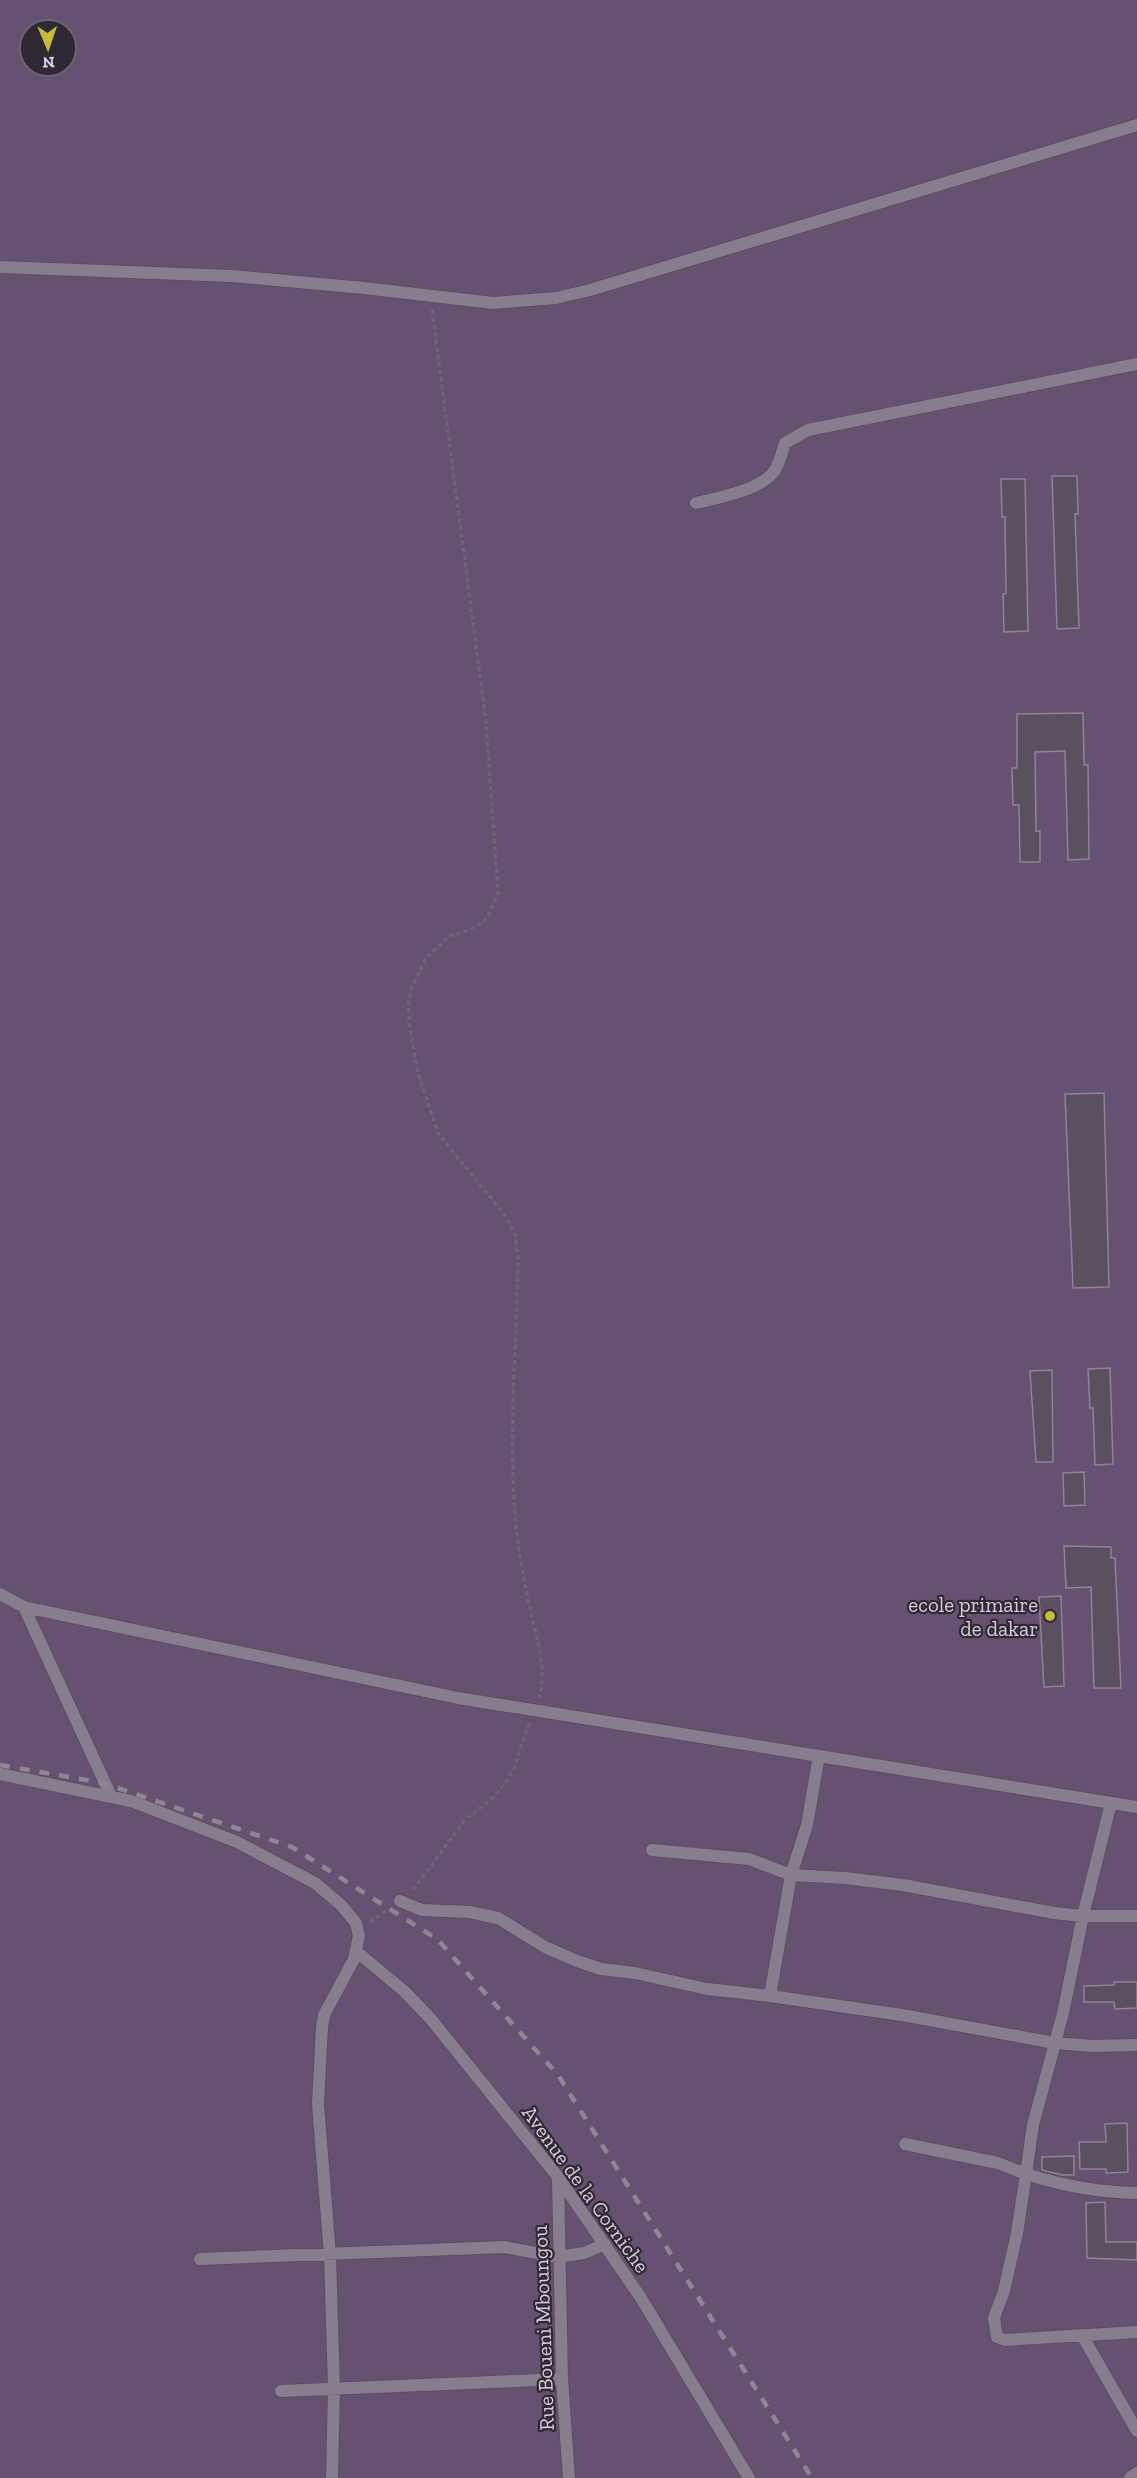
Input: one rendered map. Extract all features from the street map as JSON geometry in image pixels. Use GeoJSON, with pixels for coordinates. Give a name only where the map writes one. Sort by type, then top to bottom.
{"type":"FeatureCollection","features":[{"type":"Feature","properties":{"kind":"street"},"geometry":{"type":"LineString","coordinates":[[0,267],[232,276],[493,303],[556,298],[1137,125]]}},
{"type":"Feature","properties":{"kind":"street"},"geometry":{"type":"LineString","coordinates":[[696,503],[732,493],[768,478],[775,470],[784,443],[808,430],[1137,364]]}},
{"type":"Feature","properties":{"kind":"street"},"geometry":{"type":"LineString","coordinates":[[0,1594],[24,1607],[447,1696],[1137,1807]]}},
{"type":"Feature","properties":{"kind":"street"},"geometry":{"type":"LineString","coordinates":[[24,1607],[111,1796]]}},
{"type":"Feature","properties":{"kind":"street"},"geometry":{"type":"LineString","coordinates":[[770,1996],[791,1875],[807,1825],[819,1756]]}},
{"type":"Feature","properties":{"kind":"street"},"geometry":{"type":"LineString","coordinates":[[0,1774],[131,1801],[189,1822],[278,1862],[315,1883],[341,1905],[352,1917],[359,1930],[356,1951],[329,2002],[322,2027],[318,2104],[330,2256],[334,2388],[332,2478]]}},
{"type":"Feature","properties":{"kind":"street"},"geometry":{"type":"LineString","coordinates":[[1111,1803],[1055,2043],[1033,2125],[1017,2233],[1004,2291],[994,2318],[994,2328],[998,2337],[1005,2340],[1137,2332]]}},
{"type":"Feature","properties":{"kind":"street"},"geometry":{"type":"LineString","coordinates":[[652,1850],[749,1859],[791,1875],[845,1878],[903,1885],[1054,1913],[1083,1916],[1137,1916]]}},
{"type":"Feature","properties":{"kind":"street"},"geometry":{"type":"LineString","coordinates":[[400,1901],[422,1910],[469,1912],[498,1918],[545,1947],[601,1969],[635,1973],[707,1989],[902,2015],[1055,2043],[1092,2046],[1137,2045]]}},
{"type":"Feature","properties":{"kind":"street","name":"Avenue de la Corniche"},"geometry":{"type":"LineString","coordinates":[[356,1951],[404,1991],[430,2018],[558,2177],[641,2298],[749,2478]]}},
{"type":"Feature","properties":{"kind":"street"},"geometry":{"type":"LineString","coordinates":[[905,2144],[998,2163],[1068,2187],[1137,2193]]}},
{"type":"Feature","properties":{"kind":"street","name":"Rue Boueni Mboungou"},"geometry":{"type":"LineString","coordinates":[[558,2177],[562,2379],[569,2478]]}},
{"type":"Feature","properties":{"kind":"street"},"geometry":{"type":"LineString","coordinates":[[200,2259],[330,2256],[504,2247],[558,2257],[584,2253],[605,2244]]}},
{"type":"Feature","properties":{"kind":"street"},"geometry":{"type":"LineString","coordinates":[[1083,2337],[1137,2431]]}},
{"type":"Feature","properties":{"kind":"street"},"geometry":{"type":"LineString","coordinates":[[281,2391],[562,2379]]}},
{"type":"Feature","properties":{"kind":"street"},"geometry":{"type":"LineString","coordinates":[[1131,2478],[1137,2473]]}},
{"type":"Feature","properties":{"kind":"path"},"geometry":{"type":"LineString","coordinates":[[359,1930],[413,1890],[465,1820],[494,1797],[506,1782],[514,1768],[533,1710],[540,1696],[542,1671],[520,1556],[513,1476],[518,1267],[514,1235],[507,1218],[438,1133],[418,1073],[409,1023],[408,1003],[412,986],[427,957],[449,936],[469,930],[483,922],[489,915],[498,894],[486,722],[430,296]]}},
{"type":"Feature","properties":{"kind":"shaded area"},"geometry":{"type":"Polygon","coordinates":[[[0,0],[1137,0],[1137,2478],[0,2478],[0,0]]]}},
{"type":"Feature","properties":{"kind":"building"},"geometry":{"type":"Polygon","coordinates":[[[1052,476],[1077,476],[1078,514],[1075,514],[1079,628],[1057,629],[1052,476]]]}},
{"type":"Feature","properties":{"kind":"building"},"geometry":{"type":"Polygon","coordinates":[[[1001,479],[1025,479],[1028,631],[1004,632],[1005,517],[1002,517],[1001,479]]]}},
{"type":"Feature","properties":{"kind":"building"},"geometry":{"type":"Polygon","coordinates":[[[1083,713],[1084,765],[1088,765],[1089,859],[1068,860],[1065,751],[1035,752],[1036,831],[1040,831],[1040,862],[1020,862],[1019,805],[1013,805],[1012,768],[1017,768],[1017,714],[1083,713]]]}},
{"type":"Feature","properties":{"kind":"building"},"geometry":{"type":"Polygon","coordinates":[[[1104,1093],[1109,1287],[1073,1288],[1065,1094],[1104,1093]]]}},
{"type":"Feature","properties":{"kind":"building"},"geometry":{"type":"Polygon","coordinates":[[[1110,1368],[1113,1464],[1095,1465],[1093,1408],[1090,1408],[1088,1369],[1110,1368]]]}},
{"type":"Feature","properties":{"kind":"building"},"geometry":{"type":"Polygon","coordinates":[[[1052,1370],[1053,1462],[1036,1462],[1030,1371],[1052,1370]]]}},
{"type":"Feature","properties":{"kind":"building"},"geometry":{"type":"Polygon","coordinates":[[[1084,1472],[1085,1505],[1064,1506],[1063,1473],[1084,1472]]]}},
{"type":"Feature","properties":{"kind":"building"},"geometry":{"type":"Polygon","coordinates":[[[1064,1546],[1111,1547],[1111,1558],[1115,1558],[1121,1688],[1094,1688],[1091,1587],[1066,1588],[1064,1546]]]}},
{"type":"Feature","properties":{"kind":"building"},"geometry":{"type":"Polygon","coordinates":[[[1061,1596],[1064,1686],[1044,1687],[1039,1597],[1061,1596]]]}},
{"type":"Feature","properties":{"kind":"building"},"geometry":{"type":"Polygon","coordinates":[[[1114,1982],[1137,1982],[1137,2008],[1115,2009],[1114,2002],[1084,2002],[1084,1986],[1114,1985],[1114,1982]]]}},
{"type":"Feature","properties":{"kind":"building"},"geometry":{"type":"Polygon","coordinates":[[[1127,2123],[1128,2172],[1106,2173],[1106,2169],[1080,2169],[1079,2142],[1106,2142],[1105,2124],[1127,2123]]]}},
{"type":"Feature","properties":{"kind":"building"},"geometry":{"type":"Polygon","coordinates":[[[1074,2156],[1074,2175],[1062,2175],[1042,2170],[1042,2157],[1074,2156]]]}},
{"type":"Feature","properties":{"kind":"building"},"geometry":{"type":"Polygon","coordinates":[[[1105,2202],[1106,2242],[1137,2242],[1137,2260],[1087,2258],[1086,2203],[1105,2202]]]}},
{"type":"Feature","properties":{"kind":"railway"},"geometry":{"type":"LineString","coordinates":[[0,1765],[103,1783],[292,1847],[437,1939],[558,2075],[812,2478]]}},
{"type":"Feature","properties":{"kind":"place","name":"ecole primaire de dakar"},"geometry":{"type":"Point","coordinates":[1050,1616]}}]}
